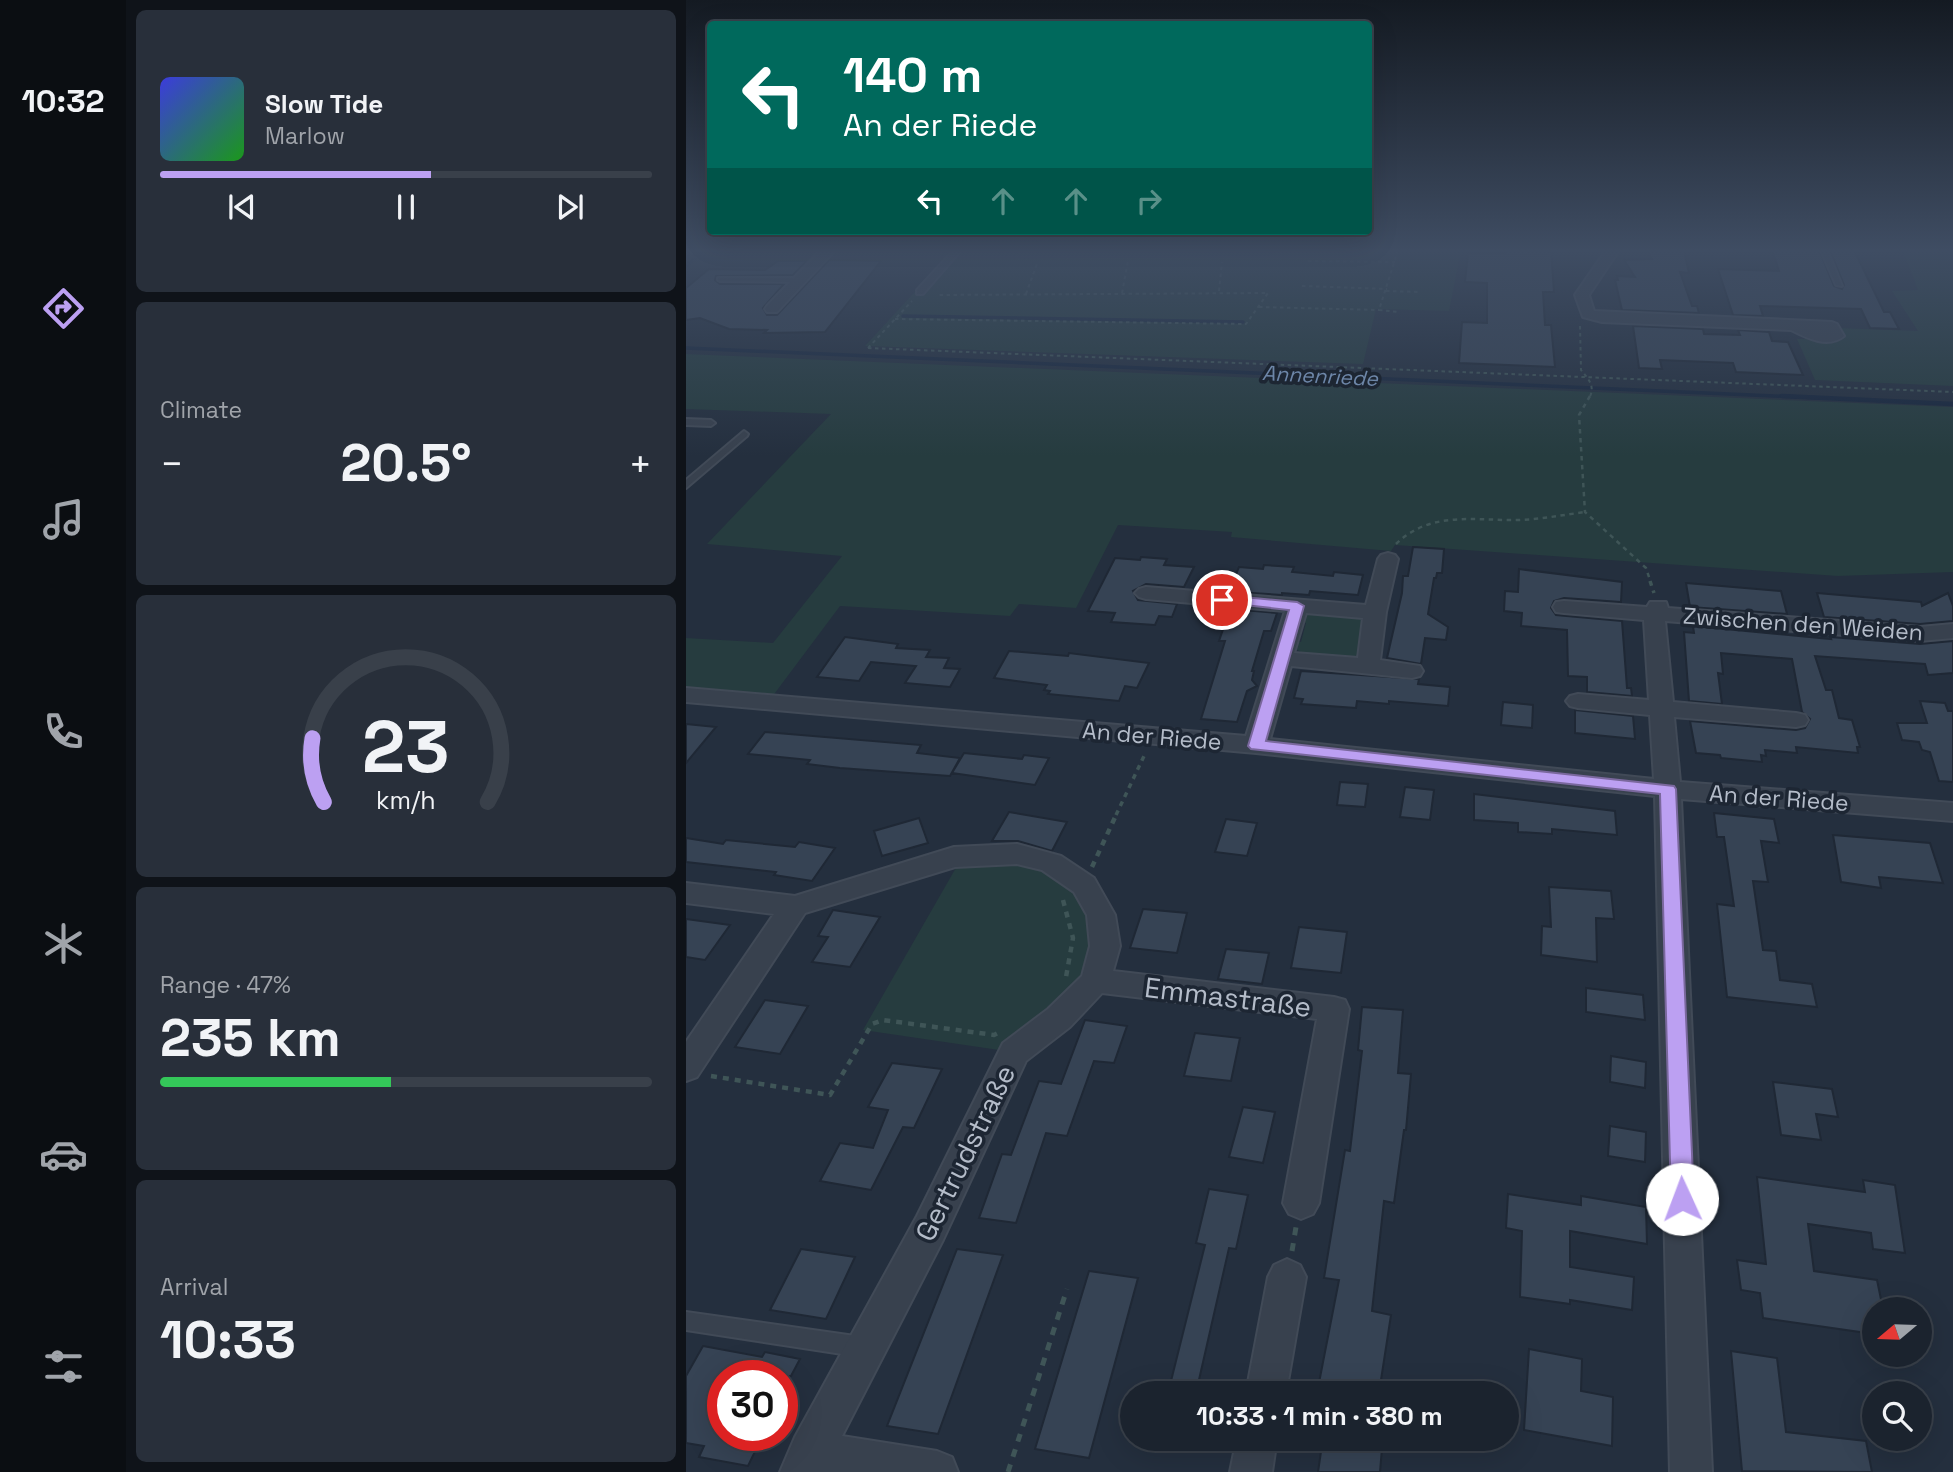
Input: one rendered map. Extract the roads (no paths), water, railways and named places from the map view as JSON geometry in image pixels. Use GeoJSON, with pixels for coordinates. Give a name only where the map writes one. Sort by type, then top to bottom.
{"type":"FeatureCollection","features":[{"type":"Feature","properties":{"kind":"street"},"geometry":{"type":"LineString","coordinates":[[1617,319],[1797,327]]}},
{"type":"Feature","properties":{"kind":"street"},"geometry":{"type":"LineString","coordinates":[[1368,666],[1388,559]]}},
{"type":"Feature","properties":{"kind":"street"},"geometry":{"type":"LineString","coordinates":[[1146,593],[1376,612]]}},
{"type":"Feature","properties":{"kind":"street","name":"Zwischen den Weiden"},"geometry":{"type":"LineString","coordinates":[[1564,607],[1655,603],[1920,634],[1953,631]]}},
{"type":"Feature","properties":{"kind":"street","name":"Zwischen den Weiden"},"geometry":{"type":"LineString","coordinates":[[1655,603],[1668,789],[1691,1472]]}},
{"type":"Feature","properties":{"kind":"street"},"geometry":{"type":"LineString","coordinates":[[1256,746],[1297,606]]}},
{"type":"Feature","properties":{"kind":"street"},"geometry":{"type":"LineString","coordinates":[[1283,659],[1412,671]]}},
{"type":"Feature","properties":{"kind":"street","name":"An der Riede"},"geometry":{"type":"LineString","coordinates":[[686,695],[1153,736],[1668,789],[1953,812]]}},
{"type":"Feature","properties":{"kind":"street"},"geometry":{"type":"LineString","coordinates":[[1578,701],[1796,720]]}},
{"type":"Feature","properties":{"kind":"street","name":"Gertrudstraße"},"geometry":{"type":"LineString","coordinates":[[686,893],[795,905],[954,857],[1017,854],[1051,863],[1101,915],[1105,946],[1095,981],[1059,1018],[1014,1052],[930,1228],[805,1462]]}},
{"type":"Feature","properties":{"kind":"street"},"geometry":{"type":"LineString","coordinates":[[693,1071],[795,905]]}},
{"type":"Feature","properties":{"kind":"street","name":"Emmastraße"},"geometry":{"type":"LineString","coordinates":[[1095,981],[1334,1009],[1301,1203]]}},
{"type":"Feature","properties":{"kind":"street"},"geometry":{"type":"LineString","coordinates":[[1268,1381],[1287,1277]]}},
{"type":"Feature","properties":{"kind":"street"},"geometry":{"type":"LineString","coordinates":[[1251,1472],[1255,1451]]}},
{"type":"Feature","properties":{"kind":"street"},"geometry":{"type":"LineString","coordinates":[[805,1462],[937,1472]]}},
{"type":"Feature","properties":{"kind":"lane"},"geometry":{"type":"LineString","coordinates":[[686,422],[711,423]]}},
{"type":"Feature","properties":{"kind":"lane"},"geometry":{"type":"LineString","coordinates":[[686,485],[744,434]]}},
{"type":"Feature","properties":{"kind":"lane"},"geometry":{"type":"LineString","coordinates":[[686,1321],[866,1348]]}},
{"type":"Feature","properties":{"kind":"waterway"},"geometry":{"type":"LineString","coordinates":[[1056,319],[1243,322]]}},
{"type":"Feature","properties":{"kind":"waterway","name":"Annenriede"},"geometry":{"type":"LineString","coordinates":[[686,348],[1822,398]]}},
{"type":"Feature","properties":{"kind":"waterway","name":"Annenriede"},"geometry":{"type":"LineString","coordinates":[[1782,396],[1953,404]]}}]}
